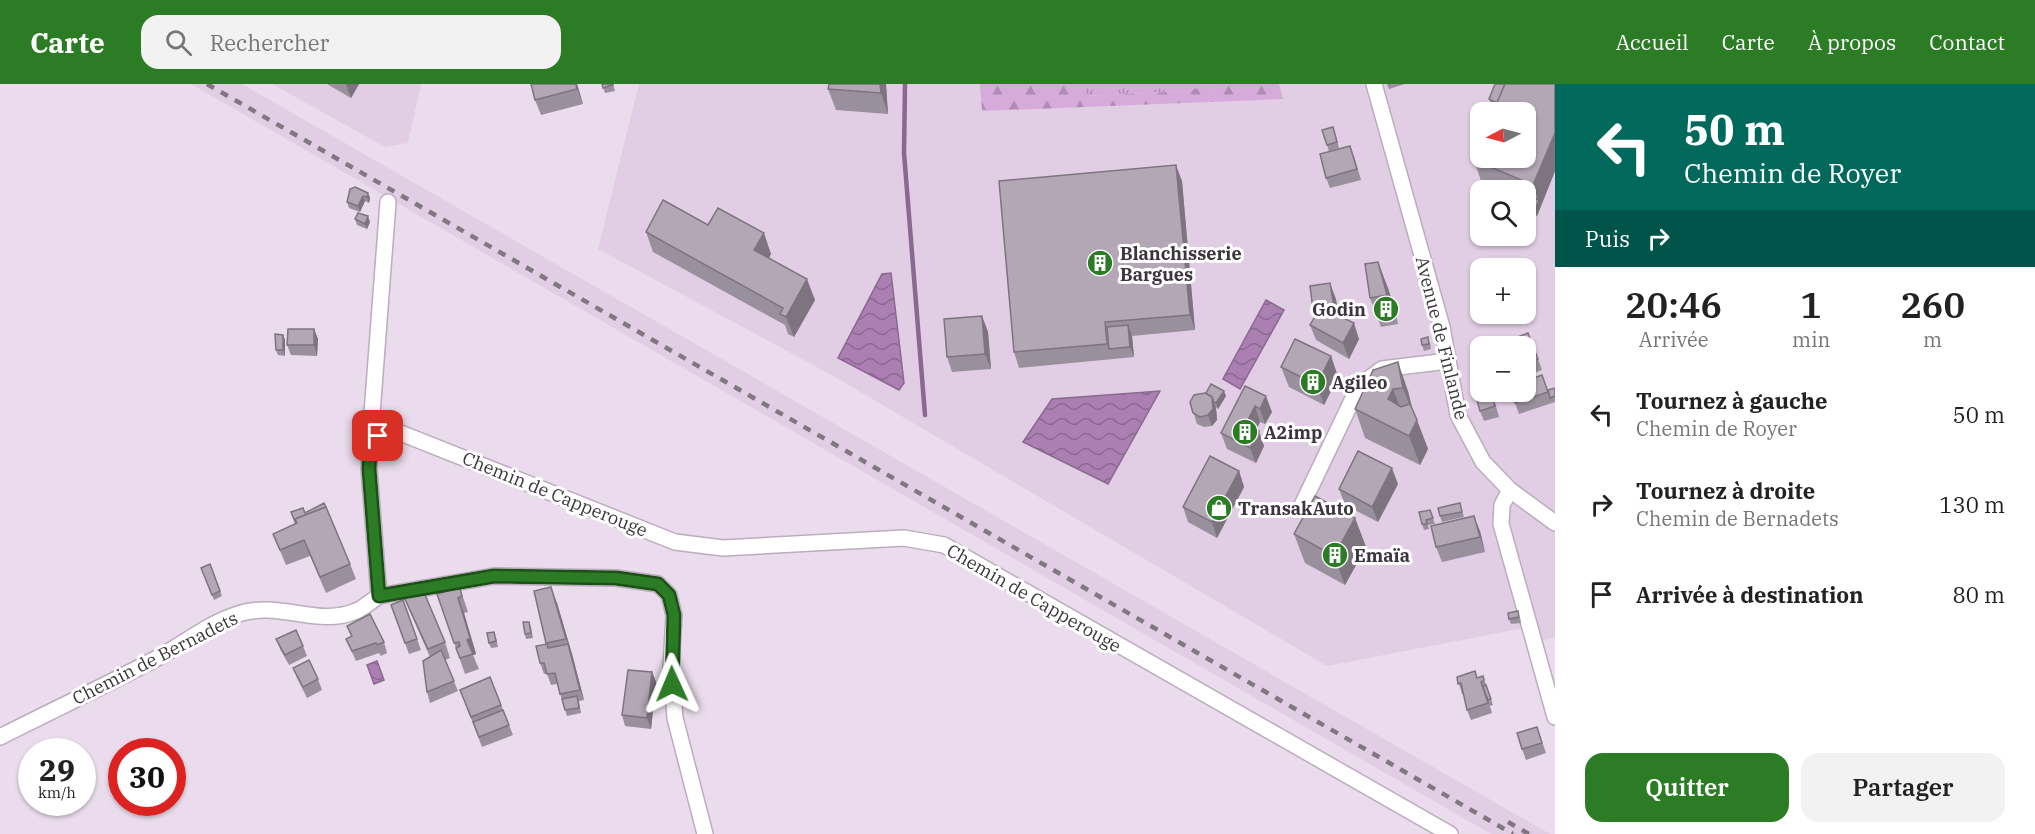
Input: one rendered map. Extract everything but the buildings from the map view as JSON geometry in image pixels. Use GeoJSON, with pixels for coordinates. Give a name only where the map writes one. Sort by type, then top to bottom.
{"type":"FeatureCollection","features":[{"type":"Feature","properties":{"kind":"street","name":"Avenue de Finlande"},"geometry":{"type":"LineString","coordinates":[[1374,84],[1442,327],[1458,415],[1483,462],[1510,490],[1555,523]]}},
{"type":"Feature","properties":{"kind":"street"},"geometry":{"type":"LineString","coordinates":[[388,202],[370,427],[378,436],[370,450],[369,469],[379,596],[494,576],[616,578],[658,584],[669,595],[674,615],[671,667],[675,718],[705,834]]}},
{"type":"Feature","properties":{"kind":"street"},"geometry":{"type":"LineString","coordinates":[[1302,505],[1359,386],[1382,369],[1448,361]]}},
{"type":"Feature","properties":{"kind":"street","name":"Chemin de Capperouge"},"geometry":{"type":"LineString","coordinates":[[378,436],[393,430],[675,542],[723,548],[904,538],[944,545],[1450,834]]}},
{"type":"Feature","properties":{"kind":"street"},"geometry":{"type":"LineString","coordinates":[[1510,490],[1502,505],[1501,524],[1555,717]]}},
{"type":"Feature","properties":{"kind":"street","name":"Chemin de Bernadets"},"geometry":{"type":"LineString","coordinates":[[0,736],[160,657],[229,617],[253,610],[278,609],[312,616],[334,616],[356,611],[379,596]]}},
{"type":"Feature","properties":{"kind":"shaded area"},"geometry":{"type":"Polygon","coordinates":[[[191,84],[242,84],[1550,834],[1491,834],[191,84]]]}},
{"type":"Feature","properties":{"kind":"shaded area"},"geometry":{"type":"Polygon","coordinates":[[[272,84],[421,84],[408,143],[385,147],[272,84]]]}},
{"type":"Feature","properties":{"kind":"shaded area"},"geometry":{"type":"Polygon","coordinates":[[[639,84],[1555,84],[1555,637],[1529,644],[1524,628],[1327,666],[828,373],[598,249],[639,84]]]}},
{"type":"Feature","properties":{"kind":"green space"},"geometry":{"type":"Polygon","coordinates":[[[980,84],[1085,84],[1087,96],[1187,91],[1213,84],[1279,84],[1283,99],[982,111],[980,84]]]}},
{"type":"Feature","properties":{"kind":"green space"},"geometry":{"type":"Polygon","coordinates":[[[1085,84],[1213,84],[1187,91],[1086,96],[1085,84]]]}},
{"type":"Feature","properties":{"kind":"water"},"geometry":{"type":"Polygon","coordinates":[[[891,273],[904,383],[899,390],[838,358],[882,274],[891,273]]]}},
{"type":"Feature","properties":{"kind":"water"},"geometry":{"type":"Polygon","coordinates":[[[1266,300],[1284,310],[1240,389],[1223,379],[1266,300]]]}},
{"type":"Feature","properties":{"kind":"water"},"geometry":{"type":"Polygon","coordinates":[[[1160,391],[1108,484],[1023,442],[1052,399],[1160,391]]]}},
{"type":"Feature","properties":{"kind":"water"},"geometry":{"type":"Polygon","coordinates":[[[377,661],[384,680],[374,684],[367,665],[377,661]]]}},
{"type":"Feature","properties":{"kind":"waterway"},"geometry":{"type":"LineString","coordinates":[[905,84],[904,153],[925,415]]}},
{"type":"Feature","properties":{"kind":"railway"},"geometry":{"type":"LineString","coordinates":[[207,84],[1513,834]]}},
{"type":"Feature","properties":{"kind":"railway"},"geometry":{"type":"LineString","coordinates":[[1508,822],[1529,834]]}},
{"type":"Feature","properties":{"kind":"place","name":"Blanchisserie Bargues"},"geometry":{"type":"Point","coordinates":[1100,263]}},
{"type":"Feature","properties":{"kind":"place","name":"Godin"},"geometry":{"type":"Point","coordinates":[1386,309]}},
{"type":"Feature","properties":{"kind":"place","name":"Agileo"},"geometry":{"type":"Point","coordinates":[1313,382]}},
{"type":"Feature","properties":{"kind":"place","name":"A2imp"},"geometry":{"type":"Point","coordinates":[1245,432]}},
{"type":"Feature","properties":{"kind":"place","name":"TransakAuto"},"geometry":{"type":"Point","coordinates":[1219,508]}},
{"type":"Feature","properties":{"kind":"place","name":"Emaïa"},"geometry":{"type":"Point","coordinates":[1335,555]}},
{"type":"Feature","properties":{"kind":"route"},"geometry":{"type":"LineString","coordinates":[[378,436],[370,450],[369,469],[379,596],[494,576],[616,578],[658,584],[669,595],[674,615],[672,684]]}}]}
